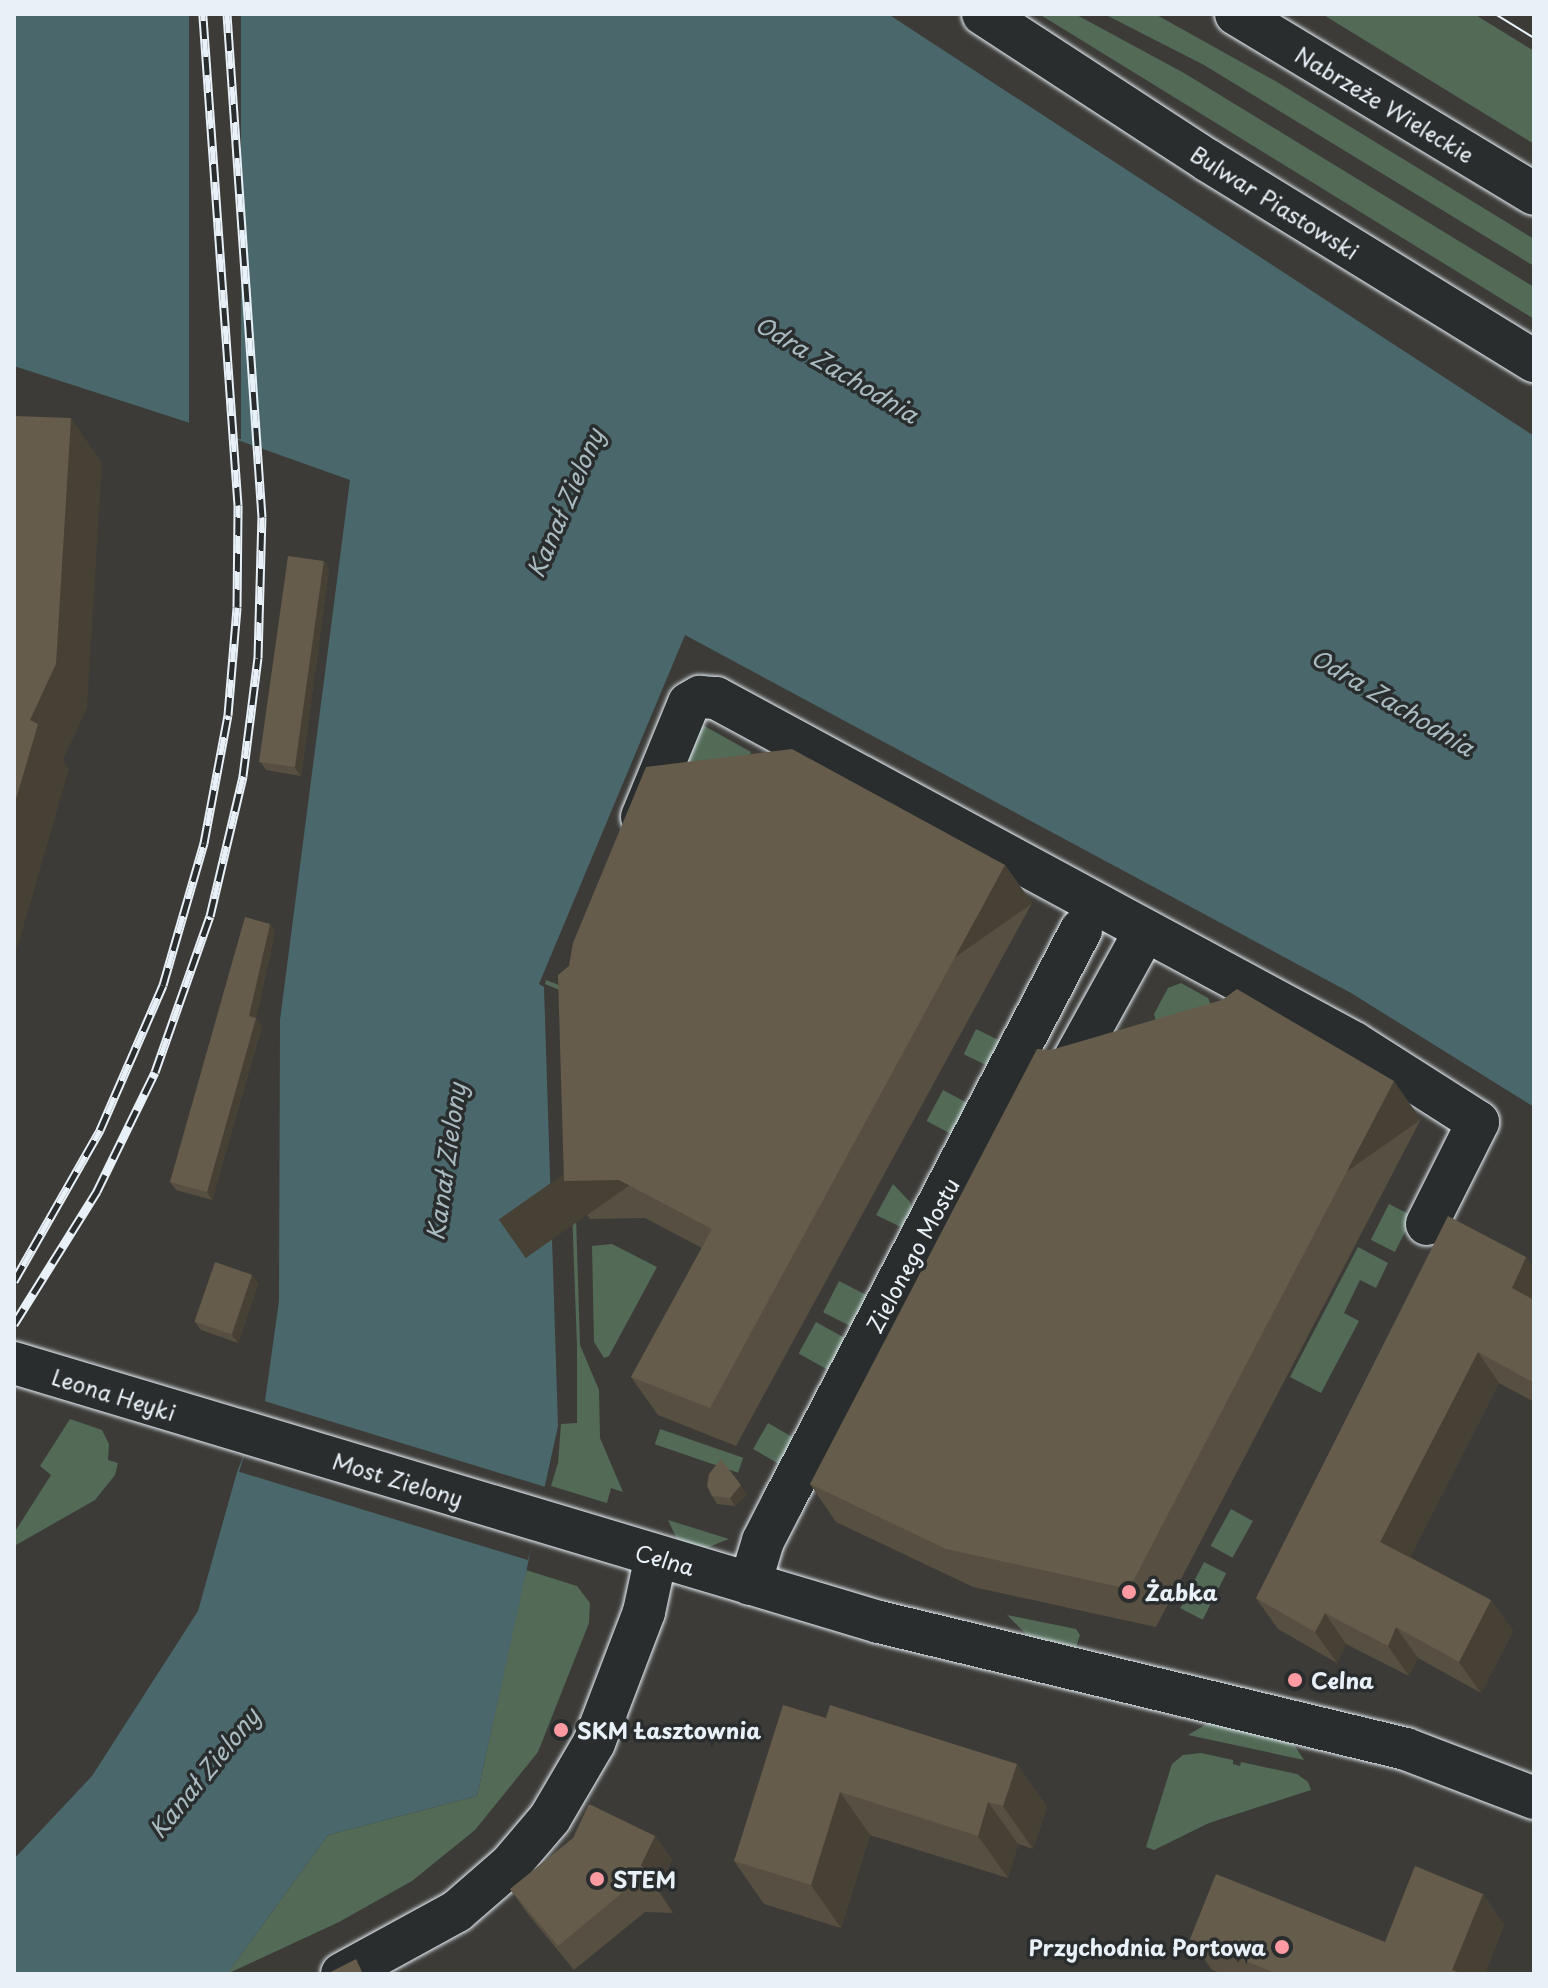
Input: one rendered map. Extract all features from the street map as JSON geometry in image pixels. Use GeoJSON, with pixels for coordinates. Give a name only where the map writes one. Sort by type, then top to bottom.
{"type":"FeatureCollection","features":[{"type":"Feature","properties":{"kind":"street","name":"Bulwar Piastowski"},"geometry":{"type":"LineString","coordinates":[[983,14],[1011,26],[1207,160],[1534,361]]}},
{"type":"Feature","properties":{"kind":"street","name":"Nabrzeże Wieleckie"},"geometry":{"type":"LineString","coordinates":[[1236,14],[1534,194]]}},
{"type":"Feature","properties":{"kind":"street"},"geometry":{"type":"LineString","coordinates":[[627,852],[689,703],[700,697],[716,698],[1145,931],[1241,1005],[1354,1043],[1478,1122],[1427,1224]]}},
{"type":"Feature","properties":{"kind":"street"},"geometry":{"type":"LineString","coordinates":[[773,768],[832,761]]}},
{"type":"Feature","properties":{"kind":"street"},"geometry":{"type":"LineString","coordinates":[[656,783],[700,777]]}},
{"type":"Feature","properties":{"kind":"street","name":"Zielonego Mostu"},"geometry":{"type":"LineString","coordinates":[[750,1584],[765,1535],[1081,930]]}},
{"type":"Feature","properties":{"kind":"street"},"geometry":{"type":"LineString","coordinates":[[1128,1048],[1071,1065],[1145,931]]}},
{"type":"Feature","properties":{"kind":"street","name":"Leona Heyki"},"geometry":{"type":"LineString","coordinates":[[14,1363],[214,1425]]}},
{"type":"Feature","properties":{"kind":"street","name":"Most Zielony"},"geometry":{"type":"LineString","coordinates":[[214,1425],[581,1534]]}},
{"type":"Feature","properties":{"kind":"street","name":"Celna"},"geometry":{"type":"LineString","coordinates":[[581,1534],[879,1622],[1368,1738],[1431,1757],[1534,1798]]}},
{"type":"Feature","properties":{"kind":"street"},"geometry":{"type":"LineString","coordinates":[[342,1974],[457,1911],[510,1865],[550,1818],[597,1734],[644,1612],[656,1556]]}},
{"type":"Feature","properties":{"kind":"green space"},"geometry":{"type":"Polygon","coordinates":[[[1039,14],[1075,14],[1184,73],[1534,287],[1534,319],[1039,14]]]}},
{"type":"Feature","properties":{"kind":"green space"},"geometry":{"type":"Polygon","coordinates":[[[1104,14],[1155,14],[1277,82],[1534,239],[1534,266],[1204,65],[1104,14]]]}},
{"type":"Feature","properties":{"kind":"green space"},"geometry":{"type":"Polygon","coordinates":[[[1322,14],[1474,14],[1534,51],[1534,144],[1322,14]]]}},
{"type":"Feature","properties":{"kind":"green space"},"geometry":{"type":"Polygon","coordinates":[[[699,723],[751,752],[748,759],[691,767],[685,761],[699,723]]]}},
{"type":"Feature","properties":{"kind":"green space"},"geometry":{"type":"Polygon","coordinates":[[[546,980],[569,989],[580,1345],[599,1390],[600,1438],[623,1492],[611,1488],[607,1503],[551,1486],[558,1463],[561,1424],[577,1423],[577,1346],[564,992],[545,984],[546,980]]]}},
{"type":"Feature","properties":{"kind":"green space"},"geometry":{"type":"Polygon","coordinates":[[[1181,983],[1208,998],[1211,1005],[1157,1026],[1154,1014],[1168,988],[1181,983]]]}},
{"type":"Feature","properties":{"kind":"green space"},"geometry":{"type":"Polygon","coordinates":[[[976,1029],[1005,1043],[992,1068],[964,1054],[976,1029]]]}},
{"type":"Feature","properties":{"kind":"green space"},"geometry":{"type":"Polygon","coordinates":[[[943,1090],[973,1106],[957,1137],[927,1121],[943,1090]]]}},
{"type":"Feature","properties":{"kind":"green space"},"geometry":{"type":"Polygon","coordinates":[[[893,1184],[910,1202],[912,1210],[907,1230],[876,1215],[893,1184]]]}},
{"type":"Feature","properties":{"kind":"green space"},"geometry":{"type":"Polygon","coordinates":[[[1389,1204],[1413,1216],[1395,1252],[1371,1240],[1389,1204]]]}},
{"type":"Feature","properties":{"kind":"green space"},"geometry":{"type":"Polygon","coordinates":[[[612,1244],[657,1267],[609,1356],[604,1358],[594,1342],[592,1246],[612,1244]]]}},
{"type":"Feature","properties":{"kind":"green space"},"geometry":{"type":"Polygon","coordinates":[[[1358,1247],[1388,1263],[1376,1288],[1360,1280],[1344,1313],[1359,1321],[1321,1393],[1290,1377],[1358,1247]]]}},
{"type":"Feature","properties":{"kind":"green space"},"geometry":{"type":"Polygon","coordinates":[[[839,1281],[873,1298],[857,1329],[823,1312],[839,1281]]]}},
{"type":"Feature","properties":{"kind":"green space"},"geometry":{"type":"Polygon","coordinates":[[[816,1322],[850,1341],[833,1372],[799,1353],[816,1322]]]}},
{"type":"Feature","properties":{"kind":"green space"},"geometry":{"type":"Polygon","coordinates":[[[70,1419],[102,1430],[109,1444],[108,1460],[118,1463],[115,1475],[95,1500],[16,1545],[14,1533],[51,1475],[40,1466],[70,1419]]]}},
{"type":"Feature","properties":{"kind":"green space"},"geometry":{"type":"Polygon","coordinates":[[[768,1423],[797,1440],[782,1466],[753,1449],[768,1423]]]}},
{"type":"Feature","properties":{"kind":"green space"},"geometry":{"type":"Polygon","coordinates":[[[660,1429],[743,1458],[738,1473],[655,1444],[660,1429]]]}},
{"type":"Feature","properties":{"kind":"green space"},"geometry":{"type":"Polygon","coordinates":[[[1231,1509],[1253,1521],[1233,1558],[1211,1546],[1231,1509]]]}},
{"type":"Feature","properties":{"kind":"green space"},"geometry":{"type":"Polygon","coordinates":[[[668,1520],[729,1539],[706,1548],[677,1539],[668,1520]]]}},
{"type":"Feature","properties":{"kind":"green space"},"geometry":{"type":"Polygon","coordinates":[[[1204,1562],[1226,1573],[1203,1620],[1180,1608],[1204,1562]]]}},
{"type":"Feature","properties":{"kind":"green space"},"geometry":{"type":"Polygon","coordinates":[[[526,1570],[577,1586],[590,1603],[589,1623],[538,1752],[475,1830],[412,1881],[339,1922],[227,1974],[328,1835],[477,1796],[526,1570]]]}},
{"type":"Feature","properties":{"kind":"green space"},"geometry":{"type":"Polygon","coordinates":[[[1007,1615],[1076,1629],[1080,1635],[1076,1647],[1027,1635],[1007,1615]]]}},
{"type":"Feature","properties":{"kind":"green space"},"geometry":{"type":"Polygon","coordinates":[[[1208,1723],[1293,1743],[1304,1760],[1188,1735],[1208,1723]]]}},
{"type":"Feature","properties":{"kind":"green space"},"geometry":{"type":"Polygon","coordinates":[[[1201,1753],[1233,1760],[1233,1764],[1240,1766],[1241,1762],[1297,1774],[1308,1782],[1311,1790],[1209,1823],[1154,1850],[1146,1847],[1172,1764],[1183,1755],[1201,1753]]]}},
{"type":"Feature","properties":{"kind":"water"},"geometry":{"type":"Polygon","coordinates":[[[14,14],[888,14],[1534,436],[1534,1107],[1351,993],[685,635],[539,984],[544,987],[558,1426],[477,1796],[328,1835],[227,1974],[14,1974],[14,1859],[92,1776],[198,1611],[237,1472],[265,1401],[279,1301],[280,1020],[350,480],[187,422],[14,366],[14,14]]]}},
{"type":"Feature","properties":{"kind":"pier"},"geometry":{"type":"Polygon","coordinates":[[[189,14],[241,14],[241,439],[189,439],[189,14]]]}},
{"type":"Feature","properties":{"kind":"pier"},"geometry":{"type":"Polygon","coordinates":[[[261,1400],[550,1488],[528,1560],[239,1472],[261,1400]]]}},
{"type":"Feature","properties":{"kind":"building"},"geometry":{"type":"Polygon","coordinates":[[[14,416],[71,418],[56,664],[30,720],[38,724],[14,806],[14,416]]]}},
{"type":"Feature","properties":{"kind":"building"},"geometry":{"type":"Polygon","coordinates":[[[288,556],[324,561],[295,767],[259,762],[288,556]]]}},
{"type":"Feature","properties":{"kind":"building"},"geometry":{"type":"Polygon","coordinates":[[[792,749],[1005,865],[710,1408],[631,1377],[712,1229],[619,1180],[564,1181],[558,975],[569,966],[573,943],[646,767],[792,749]]]}},
{"type":"Feature","properties":{"kind":"building"},"geometry":{"type":"Polygon","coordinates":[[[245,917],[270,924],[249,1016],[256,1018],[207,1192],[170,1182],[245,917]]]}},
{"type":"Feature","properties":{"kind":"building"},"geometry":{"type":"Polygon","coordinates":[[[1237,989],[1394,1081],[1129,1589],[946,1549],[810,1484],[1037,1049],[1051,1050],[1222,1000],[1237,989]]]}},
{"type":"Feature","properties":{"kind":"building"},"geometry":{"type":"Polygon","coordinates":[[[1448,1216],[1526,1257],[1512,1288],[1534,1300],[1534,1383],[1478,1352],[1380,1542],[1491,1600],[1459,1662],[1396,1627],[1388,1646],[1325,1613],[1315,1632],[1256,1598],[1448,1216]]]}},
{"type":"Feature","properties":{"kind":"building"},"geometry":{"type":"Polygon","coordinates":[[[215,1262],[252,1275],[231,1334],[194,1322],[215,1262]]]}},
{"type":"Feature","properties":{"kind":"building"},"geometry":{"type":"Polygon","coordinates":[[[721,1459],[741,1485],[730,1498],[712,1496],[707,1486],[709,1474],[721,1459]]]}},
{"type":"Feature","properties":{"kind":"building"},"geometry":{"type":"Polygon","coordinates":[[[783,1705],[826,1718],[830,1705],[1017,1764],[1003,1806],[988,1802],[978,1836],[840,1792],[811,1885],[734,1861],[783,1705]]]}},
{"type":"Feature","properties":{"kind":"building"},"geometry":{"type":"Polygon","coordinates":[[[589,1804],[655,1836],[641,1865],[656,1890],[628,1888],[558,1946],[510,1889],[573,1838],[589,1804]]]}},
{"type":"Feature","properties":{"kind":"building"},"geometry":{"type":"Polygon","coordinates":[[[1415,1866],[1483,1894],[1452,1970],[1464,1974],[1278,1974],[1190,1939],[1216,1874],[1385,1942],[1415,1866]]]}},
{"type":"Feature","properties":{"kind":"building"},"geometry":{"type":"Polygon","coordinates":[[[356,1959],[363,1974],[327,1974],[356,1959]]]}},
{"type":"Feature","properties":{"kind":"tram line"},"geometry":{"type":"LineString","coordinates":[[1495,14],[1534,38]]}},
{"type":"Feature","properties":{"kind":"railway"},"geometry":{"type":"LineString","coordinates":[[14,1281],[100,1130],[163,985],[204,843],[228,715],[237,607],[238,505],[203,14]]}},
{"type":"Feature","properties":{"kind":"railway"},"geometry":{"type":"LineString","coordinates":[[14,1324],[97,1191],[155,1072],[210,916],[243,776],[258,658],[262,517],[227,14]]}},
{"type":"Feature","properties":{"kind":"place","name":"Żabka"},"geometry":{"type":"Point","coordinates":[1129,1592]}},
{"type":"Feature","properties":{"kind":"place","name":"Celna"},"geometry":{"type":"Point","coordinates":[1295,1680]}},
{"type":"Feature","properties":{"kind":"place","name":"SKM Łasztownia"},"geometry":{"type":"Point","coordinates":[561,1730]}},
{"type":"Feature","properties":{"kind":"place","name":"STEM"},"geometry":{"type":"Point","coordinates":[597,1879]}},
{"type":"Feature","properties":{"kind":"place","name":"Przychodnia Portowa"},"geometry":{"type":"Point","coordinates":[1282,1947]}},
{"type":"Feature","properties":{"kind":"water label","name":"Odra Zachodnia"},"geometry":{"type":"Point","coordinates":[837,369]}},
{"type":"Feature","properties":{"kind":"water label","name":"Kanał Zielony"},"geometry":{"type":"Point","coordinates":[565,503]}},
{"type":"Feature","properties":{"kind":"water label","name":"Odra Zachodnia"},"geometry":{"type":"Point","coordinates":[1393,702]}},
{"type":"Feature","properties":{"kind":"water label","name":"Kanał Zielony"},"geometry":{"type":"Point","coordinates":[446,1162]}},
{"type":"Feature","properties":{"kind":"water label","name":"Kanał Zielony"},"geometry":{"type":"Point","coordinates":[204,1773]}}]}
